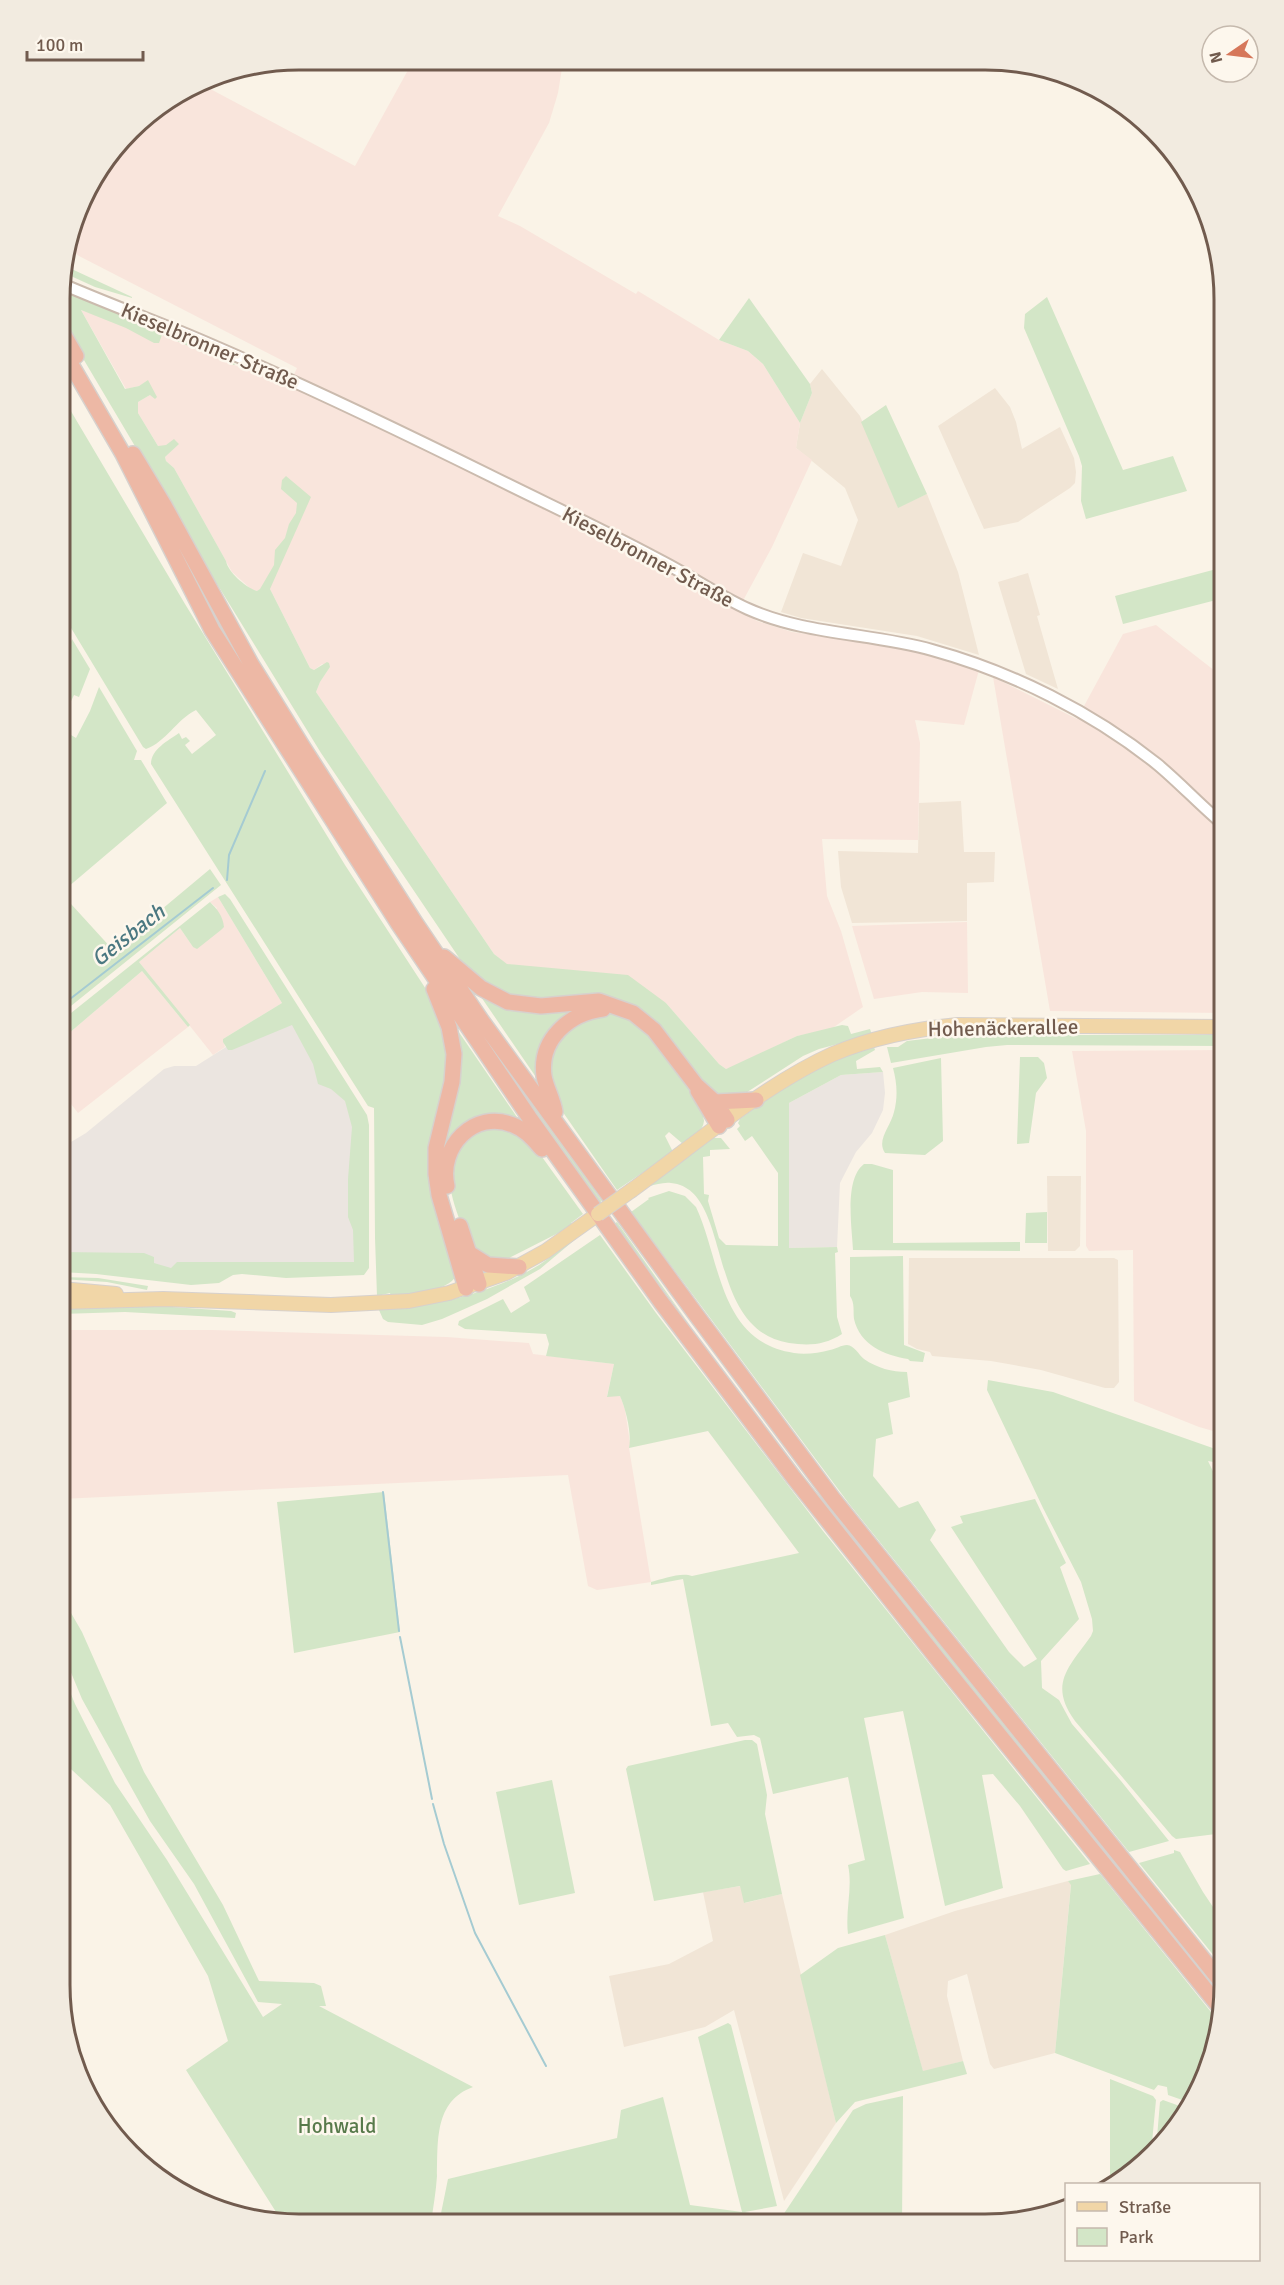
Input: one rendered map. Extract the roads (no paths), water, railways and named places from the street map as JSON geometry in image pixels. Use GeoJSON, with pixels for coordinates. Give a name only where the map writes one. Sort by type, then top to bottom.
{"type":"FeatureCollection","features":[{"type":"Feature","properties":{"kind":"highway"},"geometry":{"type":"LineString","coordinates":[[70,346],[165,507],[251,664],[324,782],[481,1020],[840,1509],[1214,1973]]}},
{"type":"Feature","properties":{"kind":"highway"},"geometry":{"type":"LineString","coordinates":[[70,363],[123,454],[212,630],[337,830],[428,969],[561,1162],[662,1302],[801,1487],[1213,1999]]}},
{"type":"Feature","properties":{"kind":"highway"},"geometry":{"type":"LineString","coordinates":[[431,946],[481,988],[508,1002],[541,1006],[599,1000],[633,1013],[654,1030],[696,1085],[716,1102],[723,1123]]}},
{"type":"Feature","properties":{"kind":"highway"},"geometry":{"type":"LineString","coordinates":[[428,969],[449,1027],[454,1054],[452,1082],[436,1148],[436,1174],[439,1195],[473,1286]]}},
{"type":"Feature","properties":{"kind":"highway"},"geometry":{"type":"LineString","coordinates":[[558,1124],[544,1074],[544,1063],[550,1043],[562,1026],[579,1015],[594,1010],[618,1007]]}},
{"type":"Feature","properties":{"kind":"highway"},"geometry":{"type":"LineString","coordinates":[[696,1085],[704,1103],[723,1123]]}},
{"type":"Feature","properties":{"kind":"highway"},"geometry":{"type":"LineString","coordinates":[[716,1102],[756,1100]]}},
{"type":"Feature","properties":{"kind":"highway"},"geometry":{"type":"LineString","coordinates":[[473,1286],[469,1253],[446,1182],[448,1154],[458,1137],[478,1124],[493,1121],[507,1123],[526,1132],[540,1148],[561,1162]]}},
{"type":"Feature","properties":{"kind":"highway"},"geometry":{"type":"LineString","coordinates":[[469,1253],[488,1265],[519,1267]]}},
{"type":"Feature","properties":{"kind":"main road","name":"Hohenäckerallee"},"geometry":{"type":"LineString","coordinates":[[162,1299],[372,1304],[432,1297],[473,1286],[519,1267],[572,1234],[798,1071],[834,1054],[876,1039],[928,1028],[989,1024],[1214,1026]]}},
{"type":"Feature","properties":{"kind":"main road"},"geometry":{"type":"LineString","coordinates":[[70,1290],[162,1299]]}},
{"type":"Feature","properties":{"kind":"main road"},"geometry":{"type":"LineString","coordinates":[[70,1302],[162,1299]]}},
{"type":"Feature","properties":{"kind":"street","name":"Kieselbronner Straße"},"geometry":{"type":"LineString","coordinates":[[71,288],[188,335],[381,421],[620,539],[759,614],[787,623],[933,650],[991,670],[1037,690],[1076,710],[1126,742],[1159,766],[1214,816]]}},
{"type":"Feature","properties":{"kind":"waterway"},"geometry":{"type":"LineString","coordinates":[[227,880],[229,855],[265,771]]}},
{"type":"Feature","properties":{"kind":"waterway","name":"Geisbach"},"geometry":{"type":"LineString","coordinates":[[70,999],[213,888]]}},
{"type":"Feature","properties":{"kind":"waterway"},"geometry":{"type":"LineString","coordinates":[[383,1492],[399,1631]]}},
{"type":"Feature","properties":{"kind":"waterway"},"geometry":{"type":"LineString","coordinates":[[400,1637],[432,1799]]}},
{"type":"Feature","properties":{"kind":"waterway"},"geometry":{"type":"LineString","coordinates":[[433,1804],[444,1844],[475,1933],[546,2066]]}},
{"type":"Feature","properties":{"kind":"park label","name":"Hohwald"},"geometry":{"type":"Point","coordinates":[337,2126]}}]}
